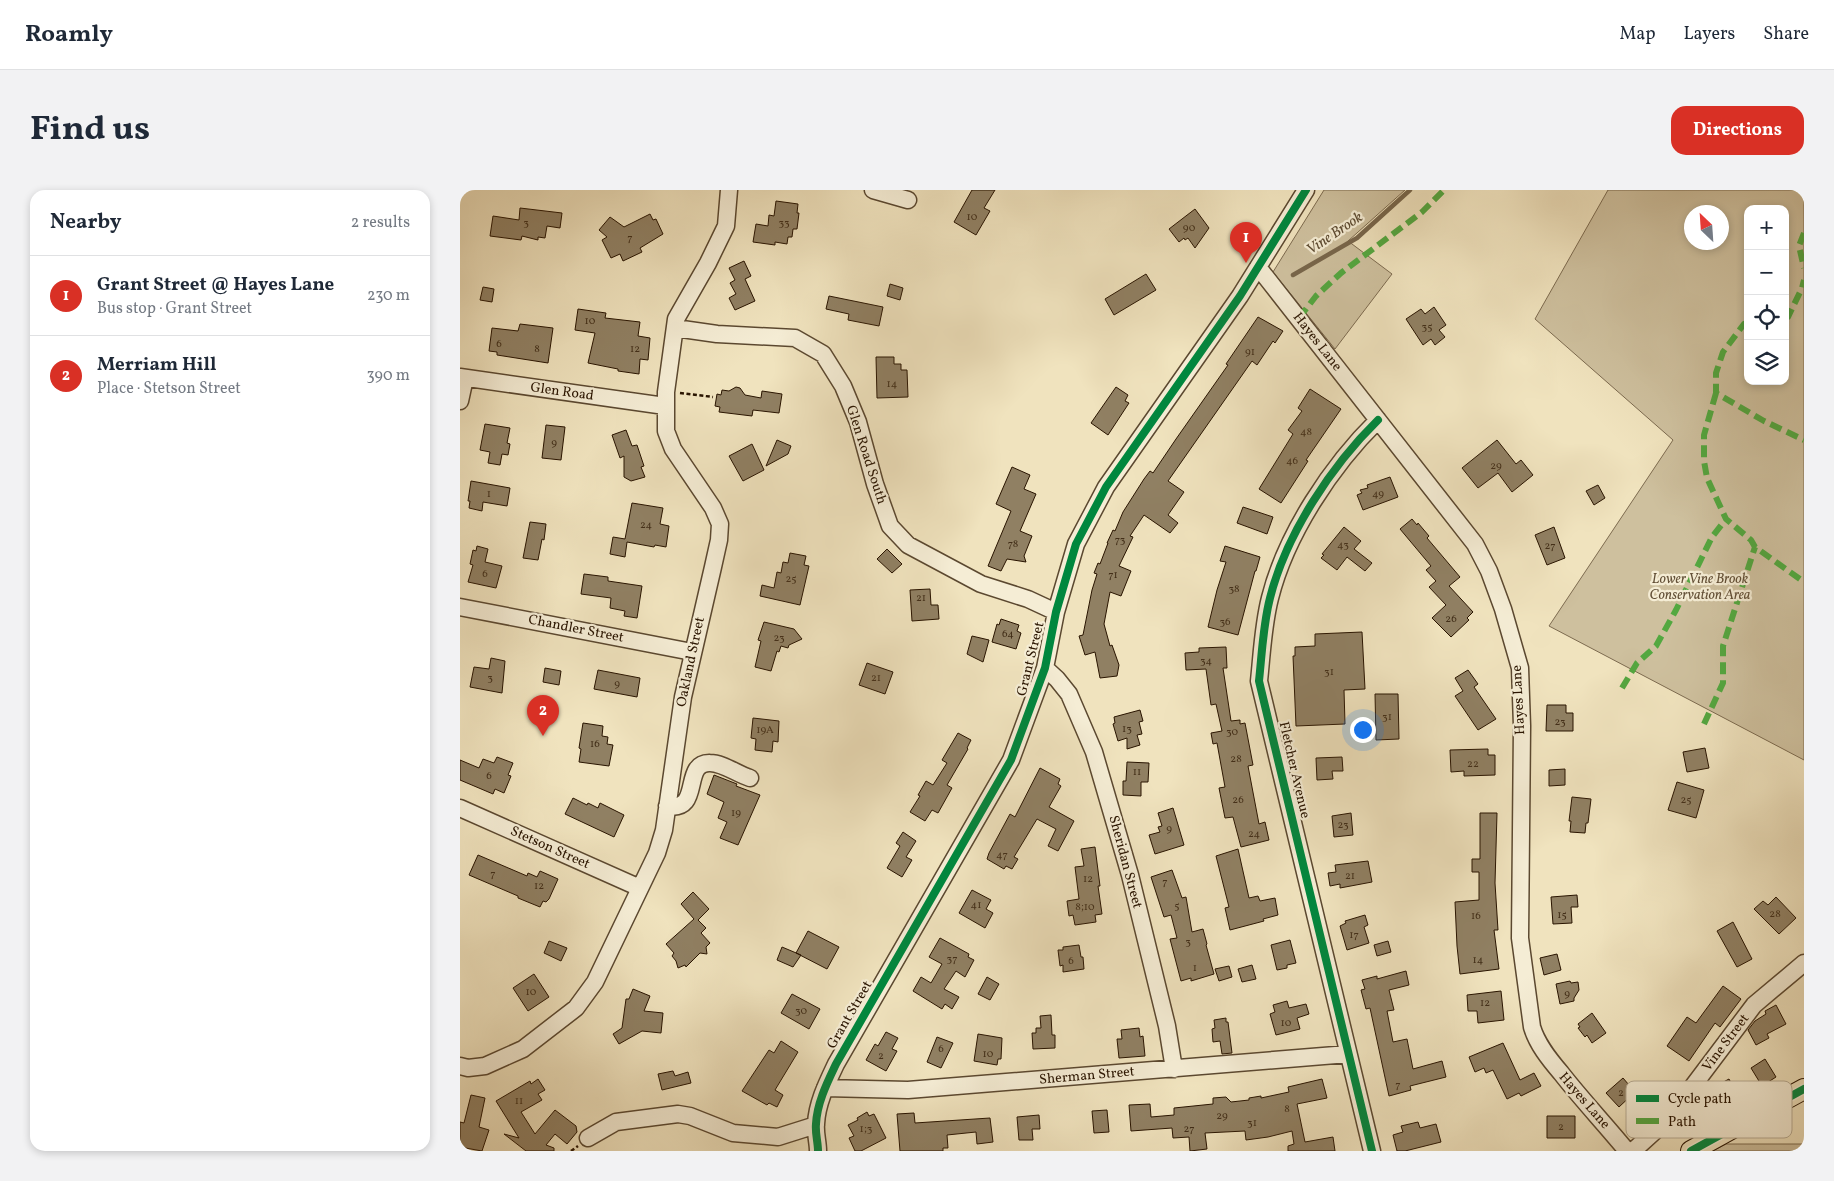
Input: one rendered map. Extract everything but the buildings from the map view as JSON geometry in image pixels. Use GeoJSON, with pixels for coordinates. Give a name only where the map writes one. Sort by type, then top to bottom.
{"type":"FeatureCollection","features":[{"type":"Feature","properties":{"kind":"main road"},"geometry":{"type":"LineString","coordinates":[[1792,1096],[1804,1089]]}},
{"type":"Feature","properties":{"kind":"main road"},"geometry":{"type":"LineString","coordinates":[[1691,1151],[1715,1138]]}},
{"type":"Feature","properties":{"kind":"street","name":"Oakland Street"},"geometry":{"type":"LineString","coordinates":[[460,1066],[468,1068],[485,1066],[523,1050],[576,1008],[595,982],[657,853],[664,830],[682,697],[719,540],[720,524],[713,508],[673,449],[666,431],[665,406],[676,319],[708,263],[726,226],[729,190]]}},
{"type":"Feature","properties":{"kind":"street"},"geometry":{"type":"LineString","coordinates":[[873,190],[908,200]]}},
{"type":"Feature","properties":{"kind":"street","name":"Grant Street"},"geometry":{"type":"LineString","coordinates":[[818,1151],[816,1125],[825,1088],[855,1031],[1011,760],[1045,668],[1056,612],[1076,544],[1106,487],[1234,304],[1306,190]]}},
{"type":"Feature","properties":{"kind":"street","name":"Hayes Lane"},"geometry":{"type":"LineString","coordinates":[[1258,267],[1475,544],[1490,571],[1520,668],[1522,726],[1520,938],[1532,1027],[1535,1037],[1556,1068],[1627,1151]]}},
{"type":"Feature","properties":{"kind":"street","name":"Glen Road South"},"geometry":{"type":"LineString","coordinates":[[675,328],[717,334],[795,338],[823,354],[843,386],[858,422],[875,484],[890,526],[908,545],[980,584],[1028,599],[1056,612]]}},
{"type":"Feature","properties":{"kind":"street"},"geometry":{"type":"LineString","coordinates":[[460,401],[463,378]]}},
{"type":"Feature","properties":{"kind":"street","name":"Glen Road"},"geometry":{"type":"LineString","coordinates":[[463,378],[665,406]]}},
{"type":"Feature","properties":{"kind":"street","name":"Fletcher Avenue"},"geometry":{"type":"LineString","coordinates":[[1372,1151],[1259,681],[1264,628],[1270,597],[1286,553],[1306,512],[1320,491],[1346,455],[1378,420]]}},
{"type":"Feature","properties":{"kind":"street","name":"Chandler Street"},"geometry":{"type":"LineString","coordinates":[[460,607],[692,652]]}},
{"type":"Feature","properties":{"kind":"street","name":"Sheridan Street"},"geometry":{"type":"LineString","coordinates":[[1045,668],[1069,694],[1094,752],[1130,875],[1167,1026],[1174,1069]]}},
{"type":"Feature","properties":{"kind":"street"},"geometry":{"type":"LineString","coordinates":[[667,806],[680,806],[685,802],[690,792],[695,772],[703,764],[711,763],[750,778]]}},
{"type":"Feature","properties":{"kind":"street","name":"Stetson Street"},"geometry":{"type":"LineString","coordinates":[[460,808],[640,888]]}},
{"type":"Feature","properties":{"kind":"street","name":"Vine Street"},"geometry":{"type":"LineString","coordinates":[[1697,1081],[1754,1005],[1804,963]]}},
{"type":"Feature","properties":{"kind":"street","name":"Sherman Street"},"geometry":{"type":"LineString","coordinates":[[825,1088],[908,1090],[1348,1054]]}},
{"type":"Feature","properties":{"kind":"street"},"geometry":{"type":"LineString","coordinates":[[588,1138],[616,1122],[678,1114],[690,1116],[733,1133],[760,1136],[778,1137],[816,1125]]}},
{"type":"Feature","properties":{"kind":"street","name":"Vine Street"},"geometry":{"type":"LineString","coordinates":[[1633,1151],[1647,1138]]}},
{"type":"Feature","properties":{"kind":"path"},"geometry":{"type":"LineString","coordinates":[[677,393],[713,397]]}},
{"type":"Feature","properties":{"kind":"green space"},"geometry":{"type":"Polygon","coordinates":[[[1324,190],[1405,190],[1348,241],[1392,274],[1335,349],[1273,272],[1324,190]]]}},
{"type":"Feature","properties":{"kind":"green space","name":"Lower Vine Brook Conservation Area"},"geometry":{"type":"Polygon","coordinates":[[[1608,190],[1804,190],[1804,760],[1549,626],[1673,440],[1535,319],[1608,190]]]}},
{"type":"Feature","properties":{"kind":"green space"},"geometry":{"type":"Polygon","coordinates":[[[1726,1144],[1804,1144],[1804,1151],[1713,1151],[1726,1144]]]}},
{"type":"Feature","properties":{"kind":"waterway","name":"Vine Brook"},"geometry":{"type":"LineString","coordinates":[[1293,275],[1357,238],[1410,190]]}},
{"type":"Feature","properties":{"kind":"marked path"},"geometry":{"type":"LineString","coordinates":[[1299,318],[1316,296],[1341,273],[1422,212],[1444,190]]}},
{"type":"Feature","properties":{"kind":"marked path"},"geometry":{"type":"LineString","coordinates":[[1804,233],[1799,246],[1804,268]]}},
{"type":"Feature","properties":{"kind":"marked path"},"geometry":{"type":"LineString","coordinates":[[1789,315],[1804,280]]}},
{"type":"Feature","properties":{"kind":"marked path"},"geometry":{"type":"LineString","coordinates":[[1744,324],[1723,352],[1716,373],[1716,393],[1764,421],[1804,440]]}},
{"type":"Feature","properties":{"kind":"marked path"},"geometry":{"type":"LineString","coordinates":[[1716,393],[1704,435],[1704,461],[1707,478],[1726,519],[1751,540],[1755,547],[1804,582]]}},
{"type":"Feature","properties":{"kind":"marked path"},"geometry":{"type":"LineString","coordinates":[[1622,688],[1637,663],[1656,646],[1712,537],[1726,519]]}},
{"type":"Feature","properties":{"kind":"marked path"},"geometry":{"type":"LineString","coordinates":[[1704,724],[1723,683],[1723,646],[1755,547]]}},
{"type":"Feature","properties":{"kind":"cycle path"},"geometry":{"type":"LineString","coordinates":[[818,1151],[816,1127],[818,1108],[836,1064],[1011,760],[1045,668],[1056,612],[1076,544],[1106,487],[1240,296],[1306,190]]}},
{"type":"Feature","properties":{"kind":"cycle path"},"geometry":{"type":"LineString","coordinates":[[1372,1151],[1259,681],[1263,639],[1270,598],[1287,550],[1299,525],[1328,479],[1378,420]]}},
{"type":"Feature","properties":{"kind":"cycle path"},"geometry":{"type":"LineString","coordinates":[[1792,1096],[1804,1089]]}},
{"type":"Feature","properties":{"kind":"cycle path"},"geometry":{"type":"LineString","coordinates":[[1691,1151],[1715,1138]]}},
{"type":"Feature","properties":{"kind":"place","name":"Grant Street @ Hayes Lane"},"geometry":{"type":"Point","coordinates":[1246,263]}},
{"type":"Feature","properties":{"kind":"place","name":"Merriam Hill"},"geometry":{"type":"Point","coordinates":[543,736]}}]}
